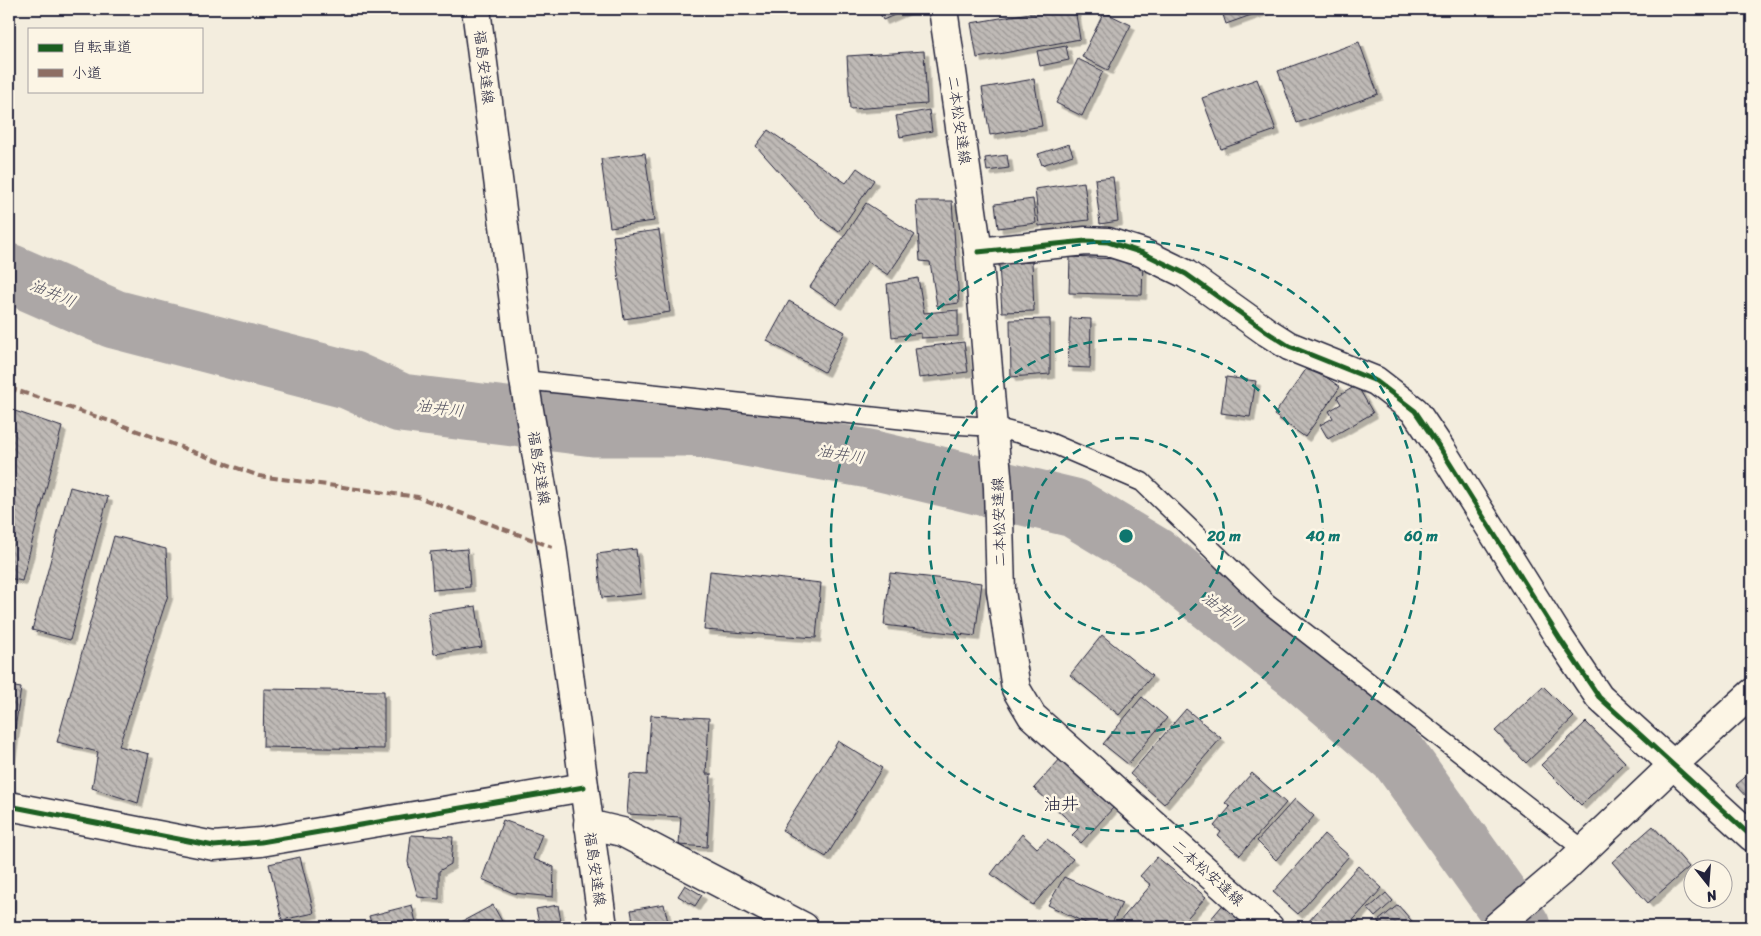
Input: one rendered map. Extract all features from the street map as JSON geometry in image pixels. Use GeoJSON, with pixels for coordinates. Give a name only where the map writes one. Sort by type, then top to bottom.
{"type":"FeatureCollection","features":[{"type":"Feature","properties":{"kind":"street","name":"福島安達線"},"geometry":{"type":"LineString","coordinates":[[476,9],[524,380],[549,535],[603,927]]}},
{"type":"Feature","properties":{"kind":"street","name":"二本松安達線"},"geometry":{"type":"LineString","coordinates":[[944,9],[978,252],[998,486],[1001,591],[1016,689],[1032,716],[1269,927]]}},
{"type":"Feature","properties":{"kind":"street"},"geometry":{"type":"LineString","coordinates":[[978,252],[1086,241],[1108,242],[1143,253],[1186,274],[1288,346],[1376,381],[1415,411],[1599,698],[1674,764],[1752,837]]}},
{"type":"Feature","properties":{"kind":"street"},"geometry":{"type":"LineString","coordinates":[[1496,927],[1564,869],[1752,693]]}},
{"type":"Feature","properties":{"kind":"street"},"geometry":{"type":"LineString","coordinates":[[9,806],[214,846],[261,842],[584,787]]}},
{"type":"Feature","properties":{"kind":"street"},"geometry":{"type":"LineString","coordinates":[[588,824],[622,832],[804,927]]}},
{"type":"Feature","properties":{"kind":"lane"},"geometry":{"type":"LineString","coordinates":[[524,380],[944,424],[993,426],[1044,440],[1142,482],[1266,602],[1584,850]]}},
{"type":"Feature","properties":{"kind":"building"},"geometry":{"type":"Polygon","coordinates":[[[878,9],[908,9],[883,20],[878,9]]]}},
{"type":"Feature","properties":{"kind":"building"},"geometry":{"type":"Polygon","coordinates":[[[1053,9],[1075,9],[1080,39],[977,58],[971,23],[1053,9]]]}},
{"type":"Feature","properties":{"kind":"building"},"geometry":{"type":"Polygon","coordinates":[[[1221,9],[1268,9],[1226,24],[1221,9]]]}},
{"type":"Feature","properties":{"kind":"building"},"geometry":{"type":"Polygon","coordinates":[[[1104,12],[1131,25],[1108,70],[1082,57],[1104,12]]]}},
{"type":"Feature","properties":{"kind":"building"},"geometry":{"type":"Polygon","coordinates":[[[1359,42],[1378,94],[1297,123],[1278,71],[1359,42]]]}},
{"type":"Feature","properties":{"kind":"building"},"geometry":{"type":"Polygon","coordinates":[[[1066,46],[1069,60],[1040,66],[1037,51],[1066,46]]]}},
{"type":"Feature","properties":{"kind":"building"},"geometry":{"type":"Polygon","coordinates":[[[924,51],[927,104],[850,109],[847,56],[924,51]]]}},
{"type":"Feature","properties":{"kind":"building"},"geometry":{"type":"Polygon","coordinates":[[[1078,59],[1103,71],[1082,116],[1056,103],[1078,59]]]}},
{"type":"Feature","properties":{"kind":"building"},"geometry":{"type":"Polygon","coordinates":[[[1034,79],[1042,126],[990,135],[982,88],[1034,79]]]}},
{"type":"Feature","properties":{"kind":"building"},"geometry":{"type":"Polygon","coordinates":[[[1257,79],[1276,130],[1221,149],[1202,98],[1257,79]]]}},
{"type":"Feature","properties":{"kind":"building"},"geometry":{"type":"Polygon","coordinates":[[[929,110],[932,131],[900,137],[896,116],[929,110]]]}},
{"type":"Feature","properties":{"kind":"building"},"geometry":{"type":"Polygon","coordinates":[[[768,130],[846,183],[857,168],[874,180],[839,232],[822,220],[756,146],[768,130]]]}},
{"type":"Feature","properties":{"kind":"building"},"geometry":{"type":"Polygon","coordinates":[[[1069,144],[1073,155],[1042,165],[1038,154],[1069,144]]]}},
{"type":"Feature","properties":{"kind":"building"},"geometry":{"type":"Polygon","coordinates":[[[645,153],[654,221],[610,227],[601,159],[645,153]]]}},
{"type":"Feature","properties":{"kind":"building"},"geometry":{"type":"Polygon","coordinates":[[[1007,155],[1009,168],[987,171],[985,158],[1007,155]]]}},
{"type":"Feature","properties":{"kind":"building"},"geometry":{"type":"Polygon","coordinates":[[[1113,177],[1118,221],[1100,224],[1095,179],[1113,177]]]}},
{"type":"Feature","properties":{"kind":"building"},"geometry":{"type":"Polygon","coordinates":[[[1084,182],[1089,220],[1039,226],[1035,189],[1084,182]]]}},
{"type":"Feature","properties":{"kind":"building"},"geometry":{"type":"Polygon","coordinates":[[[1033,199],[1036,223],[998,228],[995,204],[1033,199]]]}},
{"type":"Feature","properties":{"kind":"building"},"geometry":{"type":"Polygon","coordinates":[[[916,201],[952,201],[959,303],[937,306],[930,262],[920,261],[916,201]]]}},
{"type":"Feature","properties":{"kind":"building"},"geometry":{"type":"Polygon","coordinates":[[[866,203],[915,235],[888,275],[867,261],[837,305],[810,287],[866,203]]]}},
{"type":"Feature","properties":{"kind":"building"},"geometry":{"type":"Polygon","coordinates":[[[659,230],[670,312],[624,319],[613,236],[659,230]]]}},
{"type":"Feature","properties":{"kind":"building"},"geometry":{"type":"Polygon","coordinates":[[[1070,257],[1143,260],[1142,295],[1069,293],[1070,257]]]}},
{"type":"Feature","properties":{"kind":"building"},"geometry":{"type":"Polygon","coordinates":[[[1032,262],[1034,311],[1002,312],[999,264],[1032,262]]]}},
{"type":"Feature","properties":{"kind":"building"},"geometry":{"type":"Polygon","coordinates":[[[918,278],[924,313],[958,310],[958,336],[921,338],[921,333],[892,337],[887,284],[918,278]]]}},
{"type":"Feature","properties":{"kind":"building"},"geometry":{"type":"Polygon","coordinates":[[[789,301],[845,332],[824,372],[767,341],[789,301]]]}},
{"type":"Feature","properties":{"kind":"building"},"geometry":{"type":"Polygon","coordinates":[[[1070,318],[1091,319],[1090,368],[1068,367],[1070,318]]]}},
{"type":"Feature","properties":{"kind":"building"},"geometry":{"type":"Polygon","coordinates":[[[1050,319],[1050,374],[1011,377],[1010,320],[1050,319]]]}},
{"type":"Feature","properties":{"kind":"building"},"geometry":{"type":"Polygon","coordinates":[[[964,342],[968,372],[919,378],[915,348],[964,342]]]}},
{"type":"Feature","properties":{"kind":"building"},"geometry":{"type":"Polygon","coordinates":[[[1309,365],[1340,387],[1305,437],[1274,415],[1309,365]]]}},
{"type":"Feature","properties":{"kind":"building"},"geometry":{"type":"Polygon","coordinates":[[[1226,377],[1256,381],[1250,417],[1221,413],[1226,377]]]}},
{"type":"Feature","properties":{"kind":"building"},"geometry":{"type":"Polygon","coordinates":[[[1357,385],[1373,413],[1328,439],[1320,425],[1333,418],[1329,411],[1341,404],[1337,397],[1357,385]]]}},
{"type":"Feature","properties":{"kind":"building"},"geometry":{"type":"Polygon","coordinates":[[[9,409],[62,427],[22,581],[9,578],[9,409]]]}},
{"type":"Feature","properties":{"kind":"building"},"geometry":{"type":"Polygon","coordinates":[[[70,487],[108,497],[70,640],[32,630],[70,487]]]}},
{"type":"Feature","properties":{"kind":"building"},"geometry":{"type":"Polygon","coordinates":[[[114,536],[166,549],[168,595],[119,746],[149,754],[138,803],[92,788],[98,752],[57,742],[114,536]]]}},
{"type":"Feature","properties":{"kind":"building"},"geometry":{"type":"Polygon","coordinates":[[[467,549],[470,587],[433,590],[430,552],[467,549]]]}},
{"type":"Feature","properties":{"kind":"building"},"geometry":{"type":"Polygon","coordinates":[[[636,549],[641,594],[602,598],[597,554],[636,549]]]}},
{"type":"Feature","properties":{"kind":"building"},"geometry":{"type":"Polygon","coordinates":[[[710,571],[821,583],[816,638],[704,630],[710,571]]]}},
{"type":"Feature","properties":{"kind":"building"},"geometry":{"type":"Polygon","coordinates":[[[890,573],[982,583],[975,636],[884,625],[890,573]]]}},
{"type":"Feature","properties":{"kind":"building"},"geometry":{"type":"Polygon","coordinates":[[[476,606],[482,647],[434,654],[428,613],[476,606]]]}},
{"type":"Feature","properties":{"kind":"building"},"geometry":{"type":"Polygon","coordinates":[[[1102,635],[1152,676],[1119,715],[1070,675],[1102,635]]]}},
{"type":"Feature","properties":{"kind":"building"},"geometry":{"type":"Polygon","coordinates":[[[9,686],[21,688],[9,770],[9,686]]]}},
{"type":"Feature","properties":{"kind":"building"},"geometry":{"type":"Polygon","coordinates":[[[1543,686],[1574,717],[1526,763],[1495,731],[1543,686]]]}},
{"type":"Feature","properties":{"kind":"building"},"geometry":{"type":"Polygon","coordinates":[[[264,689],[384,691],[384,749],[263,747],[264,689]]]}},
{"type":"Feature","properties":{"kind":"building"},"geometry":{"type":"Polygon","coordinates":[[[1142,697],[1167,718],[1128,764],[1103,744],[1142,697]]]}},
{"type":"Feature","properties":{"kind":"building"},"geometry":{"type":"Polygon","coordinates":[[[1186,709],[1221,738],[1164,804],[1130,774],[1186,709]]]}},
{"type":"Feature","properties":{"kind":"building"},"geometry":{"type":"Polygon","coordinates":[[[651,715],[709,718],[706,774],[711,774],[707,847],[679,845],[681,817],[627,814],[630,774],[647,775],[651,715]]]}},
{"type":"Feature","properties":{"kind":"building"},"geometry":{"type":"Polygon","coordinates":[[[1586,722],[1625,762],[1581,805],[1541,765],[1586,722]]]}},
{"type":"Feature","properties":{"kind":"building"},"geometry":{"type":"Polygon","coordinates":[[[838,741],[882,768],[826,857],[782,830],[838,741]]]}},
{"type":"Feature","properties":{"kind":"building"},"geometry":{"type":"Polygon","coordinates":[[[1061,758],[1114,807],[1081,843],[1072,835],[1078,829],[1034,788],[1061,758]]]}},
{"type":"Feature","properties":{"kind":"building"},"geometry":{"type":"Polygon","coordinates":[[[1752,771],[1752,802],[1736,785],[1752,771]]]}},
{"type":"Feature","properties":{"kind":"building"},"geometry":{"type":"Polygon","coordinates":[[[1252,773],[1286,803],[1240,855],[1218,836],[1221,832],[1214,826],[1230,807],[1225,803],[1252,773]]]}},
{"type":"Feature","properties":{"kind":"building"},"geometry":{"type":"Polygon","coordinates":[[[1295,799],[1314,816],[1276,860],[1257,841],[1295,799]]]}},
{"type":"Feature","properties":{"kind":"building"},"geometry":{"type":"Polygon","coordinates":[[[503,820],[542,834],[533,859],[554,867],[553,897],[513,893],[482,879],[503,820]]]}},
{"type":"Feature","properties":{"kind":"building"},"geometry":{"type":"Polygon","coordinates":[[[1653,826],[1684,861],[1684,871],[1648,903],[1612,862],[1653,826]]]}},
{"type":"Feature","properties":{"kind":"building"},"geometry":{"type":"Polygon","coordinates":[[[1022,834],[1037,848],[1047,839],[1073,859],[1033,905],[991,874],[1022,834]]]}},
{"type":"Feature","properties":{"kind":"building"},"geometry":{"type":"Polygon","coordinates":[[[1324,834],[1349,856],[1298,914],[1273,892],[1324,834]]]}},
{"type":"Feature","properties":{"kind":"building"},"geometry":{"type":"Polygon","coordinates":[[[411,835],[453,837],[451,864],[439,871],[439,899],[418,897],[408,862],[411,835]]]}},
{"type":"Feature","properties":{"kind":"building"},"geometry":{"type":"Polygon","coordinates":[[[300,857],[314,913],[282,920],[269,864],[300,857]]]}},
{"type":"Feature","properties":{"kind":"building"},"geometry":{"type":"Polygon","coordinates":[[[1157,857],[1206,897],[1179,927],[1125,927],[1119,922],[1151,885],[1140,876],[1157,857]]]}},
{"type":"Feature","properties":{"kind":"building"},"geometry":{"type":"Polygon","coordinates":[[[1358,866],[1382,888],[1347,927],[1313,927],[1308,922],[1358,866]]]}},
{"type":"Feature","properties":{"kind":"building"},"geometry":{"type":"Polygon","coordinates":[[[1064,877],[1122,903],[1110,927],[1094,927],[1048,905],[1064,877]]]}},
{"type":"Feature","properties":{"kind":"building"},"geometry":{"type":"Polygon","coordinates":[[[685,885],[702,895],[695,906],[678,896],[685,885]]]}},
{"type":"Feature","properties":{"kind":"building"},"geometry":{"type":"Polygon","coordinates":[[[1386,893],[1393,901],[1375,917],[1368,909],[1386,893]]]}},
{"type":"Feature","properties":{"kind":"building"},"geometry":{"type":"Polygon","coordinates":[[[9,896],[11,896],[11,927],[9,927],[9,896]]]}},
{"type":"Feature","properties":{"kind":"building"},"geometry":{"type":"Polygon","coordinates":[[[1226,901],[1254,927],[1204,927],[1226,901]]]}},
{"type":"Feature","properties":{"kind":"building"},"geometry":{"type":"Polygon","coordinates":[[[664,904],[669,927],[634,927],[631,910],[664,904]]]}},
{"type":"Feature","properties":{"kind":"building"},"geometry":{"type":"Polygon","coordinates":[[[412,905],[417,927],[372,927],[369,916],[412,905]]]}},
{"type":"Feature","properties":{"kind":"building"},"geometry":{"type":"Polygon","coordinates":[[[493,905],[505,927],[452,927],[493,905]]]}},
{"type":"Feature","properties":{"kind":"building"},"geometry":{"type":"Polygon","coordinates":[[[558,905],[562,927],[540,927],[536,909],[558,905]]]}},
{"type":"Feature","properties":{"kind":"building"},"geometry":{"type":"Polygon","coordinates":[[[1398,905],[1417,927],[1383,927],[1378,921],[1398,905]]]}},
{"type":"Feature","properties":{"kind":"waterway","name":"油井川"},"geometry":{"type":"LineString","coordinates":[[9,273],[114,319],[350,380],[401,403],[594,427],[691,427],[869,459],[1074,508],[1154,556],[1299,671],[1400,758],[1521,927]]}},
{"type":"Feature","properties":{"kind":"marked path"},"geometry":{"type":"LineString","coordinates":[[9,388],[113,422],[259,476],[418,497],[552,547]]}},
{"type":"Feature","properties":{"kind":"cycle path"},"geometry":{"type":"LineString","coordinates":[[978,252],[1086,241],[1108,242],[1143,253],[1186,274],[1289,346],[1376,381],[1415,411],[1599,697],[1752,837]]}},
{"type":"Feature","properties":{"kind":"cycle path"},"geometry":{"type":"LineString","coordinates":[[9,806],[214,846],[261,842],[584,787]]}},
{"type":"Feature","properties":{"kind":"district","name":"油井"},"geometry":{"type":"Point","coordinates":[1061,804]}}]}
